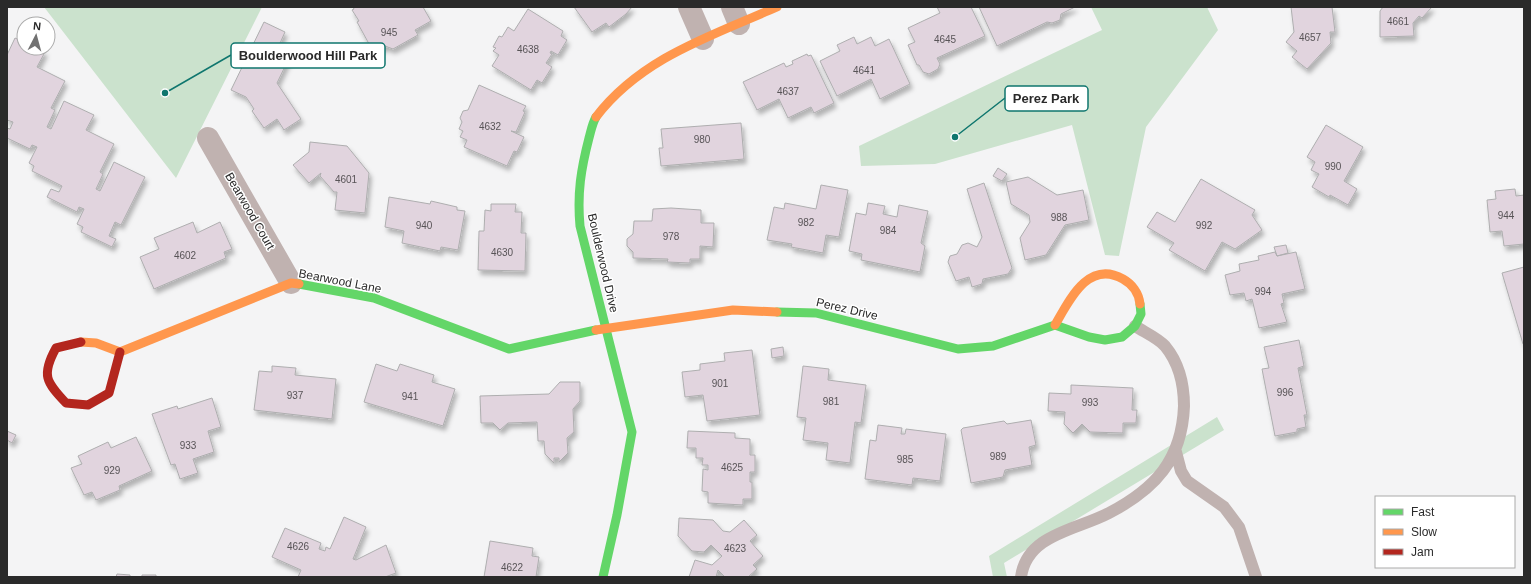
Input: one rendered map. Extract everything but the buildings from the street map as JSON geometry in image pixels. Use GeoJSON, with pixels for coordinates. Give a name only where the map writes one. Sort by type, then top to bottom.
{"type":"FeatureCollection","features":[{"type":"Feature","properties":{"kind":"street"},"geometry":{"type":"LineString","coordinates":[[689,7],[703,39]]}},
{"type":"Feature","properties":{"kind":"street","name":"Boulderwood Drive"},"geometry":{"type":"LineString","coordinates":[[603,577],[617,515],[632,432],[580,226],[578,193],[581,162],[595,120],[612,96],[645,69],[703,39],[735,16],[777,7]]}},
{"type":"Feature","properties":{"kind":"street","name":"Bearwood Court"},"geometry":{"type":"LineString","coordinates":[[208,138],[292,284]]}},
{"type":"Feature","properties":{"kind":"street"},"geometry":{"type":"LineString","coordinates":[[1105,274],[1118,276],[1130,283],[1139,297],[1141,314],[1135,326],[1122,337],[1105,340],[1089,337],[1055,325],[1074,291],[1088,279],[1105,274]]}},
{"type":"Feature","properties":{"kind":"street","name":"Bearwood Lane"},"geometry":{"type":"LineString","coordinates":[[120,352],[292,284],[374,298],[509,349],[605,328]]}},
{"type":"Feature","properties":{"kind":"street","name":"Perez Drive"},"geometry":{"type":"LineString","coordinates":[[605,328],[733,310],[816,313],[958,349],[993,346],[1055,325]]}},
{"type":"Feature","properties":{"kind":"street"},"geometry":{"type":"LineString","coordinates":[[77,341],[84,341],[98,342],[120,352],[109,392],[88,404],[66,403],[50,386],[47,364],[56,348],[77,341]]}},
{"type":"Feature","properties":{"kind":"lane"},"geometry":{"type":"LineString","coordinates":[[1021,577],[1023,564],[1032,550],[1054,535],[1108,513],[1129,500],[1163,473],[1176,452],[1184,411],[1184,390],[1176,366],[1164,346],[1135,326]]}},
{"type":"Feature","properties":{"kind":"lane"},"geometry":{"type":"LineString","coordinates":[[1176,452],[1181,471],[1187,481],[1224,507],[1239,527],[1256,577]]}},
{"type":"Feature","properties":{"kind":"green space"},"geometry":{"type":"Polygon","coordinates":[[[44,7],[262,7],[176,178],[56,23],[56,16],[51,16],[44,7]]]}},
{"type":"Feature","properties":{"kind":"green space"},"geometry":{"type":"Polygon","coordinates":[[[1091,7],[1207,7],[1218,30],[1146,127],[1119,256],[1105,255],[1072,125],[935,164],[861,166],[859,146],[1102,30],[1091,7]]]}},
{"type":"Feature","properties":{"kind":"green space"},"geometry":{"type":"Polygon","coordinates":[[[1217,417],[1224,430],[1004,563],[1007,577],[993,577],[989,556],[1217,417]]]}},
{"type":"Feature","properties":{"kind":"traffic: fast"},"geometry":{"type":"LineString","coordinates":[[596,117],[586,149],[582,171],[579,192],[580,226],[632,432],[617,515],[603,577]]}},
{"type":"Feature","properties":{"kind":"traffic: fast"},"geometry":{"type":"LineString","coordinates":[[299,284],[374,298],[509,349],[596,330]]}},
{"type":"Feature","properties":{"kind":"traffic: fast"},"geometry":{"type":"LineString","coordinates":[[777,312],[816,313],[958,349],[993,346],[1055,325],[1089,337],[1105,340],[1122,337],[1135,326],[1141,314],[1140,304]]}},
{"type":"Feature","properties":{"kind":"traffic: slow"},"geometry":{"type":"LineString","coordinates":[[596,117],[614,97],[634,79],[656,64],[703,39],[777,7]]}},
{"type":"Feature","properties":{"kind":"traffic: slow"},"geometry":{"type":"LineString","coordinates":[[1055,325],[1073,295],[1090,278],[1100,274],[1111,274],[1126,281],[1137,293],[1140,304]]}},
{"type":"Feature","properties":{"kind":"traffic: slow"},"geometry":{"type":"LineString","coordinates":[[81,342],[96,343],[120,352],[291,283],[299,284]]}},
{"type":"Feature","properties":{"kind":"traffic: slow"},"geometry":{"type":"LineString","coordinates":[[596,330],[733,310],[777,312]]}},
{"type":"Feature","properties":{"kind":"traffic: jam"},"geometry":{"type":"LineString","coordinates":[[81,342],[56,348],[48,365],[47,372],[50,383],[66,403],[88,405],[109,393],[120,352]]}},
{"type":"Feature","properties":{"kind":"place","name":"Boulderwood Hill Park"},"geometry":{"type":"Point","coordinates":[165,93]}},
{"type":"Feature","properties":{"kind":"place","name":"Perez Park"},"geometry":{"type":"Point","coordinates":[955,137]}}]}
